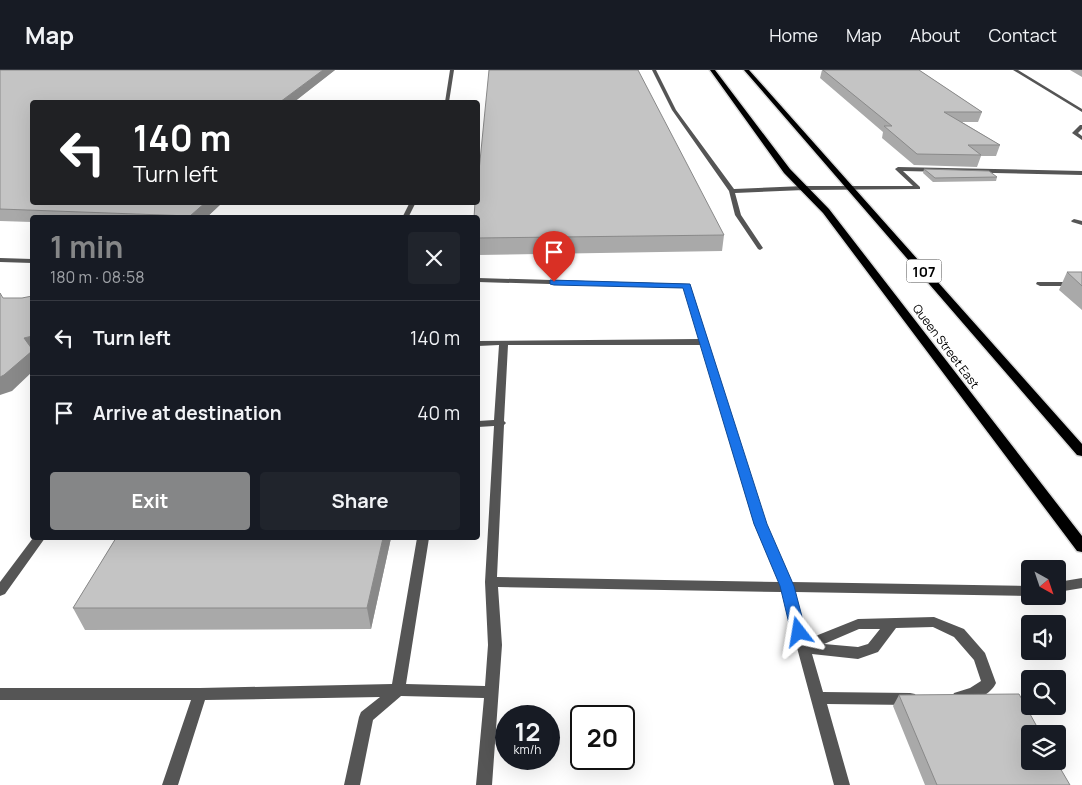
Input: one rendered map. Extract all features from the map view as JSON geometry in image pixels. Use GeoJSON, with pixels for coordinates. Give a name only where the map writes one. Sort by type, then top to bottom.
{"type":"FeatureCollection","features":[{"type":"Feature","properties":{"kind":"main road","name":"Queen Street East"},"geometry":{"type":"LineString","coordinates":[[712,70],[788,171],[826,211],[1082,547]]}},
{"type":"Feature","properties":{"kind":"main road","name":"Queen Street East"},"geometry":{"type":"LineString","coordinates":[[746,70],[1082,452]]}},
{"type":"Feature","properties":{"kind":"street"},"geometry":{"type":"LineString","coordinates":[[447,100],[452,70]]}},
{"type":"Feature","properties":{"kind":"street"},"geometry":{"type":"LineString","coordinates":[[654,70],[674,110],[732,191],[738,215],[760,248]]}},
{"type":"Feature","properties":{"kind":"street"},"geometry":{"type":"LineString","coordinates":[[1015,70],[1082,111]]}},
{"type":"Feature","properties":{"kind":"street"},"geometry":{"type":"LineString","coordinates":[[1082,126],[1075,133],[1082,138]]}},
{"type":"Feature","properties":{"kind":"street"},"geometry":{"type":"LineString","coordinates":[[732,191],[804,188],[918,188],[898,169],[1082,173]]}},
{"type":"Feature","properties":{"kind":"street"},"geometry":{"type":"LineString","coordinates":[[1074,221],[1082,223]]}},
{"type":"Feature","properties":{"kind":"street"},"geometry":{"type":"LineString","coordinates":[[0,260],[30,261]]}},
{"type":"Feature","properties":{"kind":"street"},"geometry":{"type":"LineString","coordinates":[[480,280],[687,286],[760,524],[787,586],[842,785]]}},
{"type":"Feature","properties":{"kind":"street"},"geometry":{"type":"LineString","coordinates":[[1040,284],[1082,284]]}},
{"type":"Feature","properties":{"kind":"street"},"geometry":{"type":"LineString","coordinates":[[484,785],[495,644],[492,582],[493,524],[504,342]]}},
{"type":"Feature","properties":{"kind":"street"},"geometry":{"type":"LineString","coordinates":[[480,343],[704,342]]}},
{"type":"Feature","properties":{"kind":"street"},"geometry":{"type":"LineString","coordinates":[[480,424],[500,423]]}},
{"type":"Feature","properties":{"kind":"street"},"geometry":{"type":"LineString","coordinates":[[0,591],[38,540]]}},
{"type":"Feature","properties":{"kind":"street"},"geometry":{"type":"LineString","coordinates":[[352,785],[366,717],[398,690],[423,540]]}},
{"type":"Feature","properties":{"kind":"street"},"geometry":{"type":"LineString","coordinates":[[492,582],[1021,591]]}},
{"type":"Feature","properties":{"kind":"street"},"geometry":{"type":"LineString","coordinates":[[1066,586],[1082,583]]}},
{"type":"Feature","properties":{"kind":"street"},"geometry":{"type":"LineString","coordinates":[[803,647],[858,624],[934,622],[959,633],[980,657],[989,683],[974,694],[949,699]]}},
{"type":"Feature","properties":{"kind":"street"},"geometry":{"type":"LineString","coordinates":[[803,647],[858,653],[873,648],[892,623]]}},
{"type":"Feature","properties":{"kind":"street"},"geometry":{"type":"LineString","coordinates":[[0,694],[200,694],[398,690],[491,692]]}},
{"type":"Feature","properties":{"kind":"street"},"geometry":{"type":"LineString","coordinates":[[170,785],[200,694]]}},
{"type":"Feature","properties":{"kind":"street"},"geometry":{"type":"LineString","coordinates":[[817,698],[920,699]]}},
{"type":"Feature","properties":{"kind":"building"},"geometry":{"type":"Polygon","coordinates":[[[0,70],[323,70],[283,100],[30,100],[30,205],[203,205],[191,215],[0,209],[0,70]]]}},
{"type":"Feature","properties":{"kind":"building"},"geometry":{"type":"Polygon","coordinates":[[[489,70],[638,70],[724,235],[480,238],[480,215],[474,215],[475,205],[480,205],[480,161],[489,70]]]}},
{"type":"Feature","properties":{"kind":"building"},"geometry":{"type":"Polygon","coordinates":[[[823,70],[919,70],[982,112],[944,112],[1000,145],[968,145],[981,155],[917,154],[884,126],[892,126],[823,70]]]}},
{"type":"Feature","properties":{"kind":"building"},"geometry":{"type":"Polygon","coordinates":[[[924,169],[989,171],[997,177],[935,178],[924,169]]]}},
{"type":"Feature","properties":{"kind":"building"},"geometry":{"type":"Polygon","coordinates":[[[1067,272],[1082,272],[1082,286],[1067,272]]]}},
{"type":"Feature","properties":{"kind":"building"},"geometry":{"type":"Polygon","coordinates":[[[0,293],[3,298],[30,296],[30,336],[24,338],[30,346],[30,353],[0,377],[0,293]]]}},
{"type":"Feature","properties":{"kind":"building"},"geometry":{"type":"Polygon","coordinates":[[[115,540],[383,540],[367,608],[73,608],[115,540]]]}},
{"type":"Feature","properties":{"kind":"building"},"geometry":{"type":"Polygon","coordinates":[[[1019,694],[1021,698],[1021,715],[1031,715],[1036,725],[1021,725],[1021,770],[1061,770],[1070,785],[937,785],[899,695],[1019,694]]]}},
{"type":"Feature","properties":{"kind":"route"},"geometry":{"type":"LineString","coordinates":[[554,282],[687,286],[760,524],[787,586],[799,632]]}}]}
